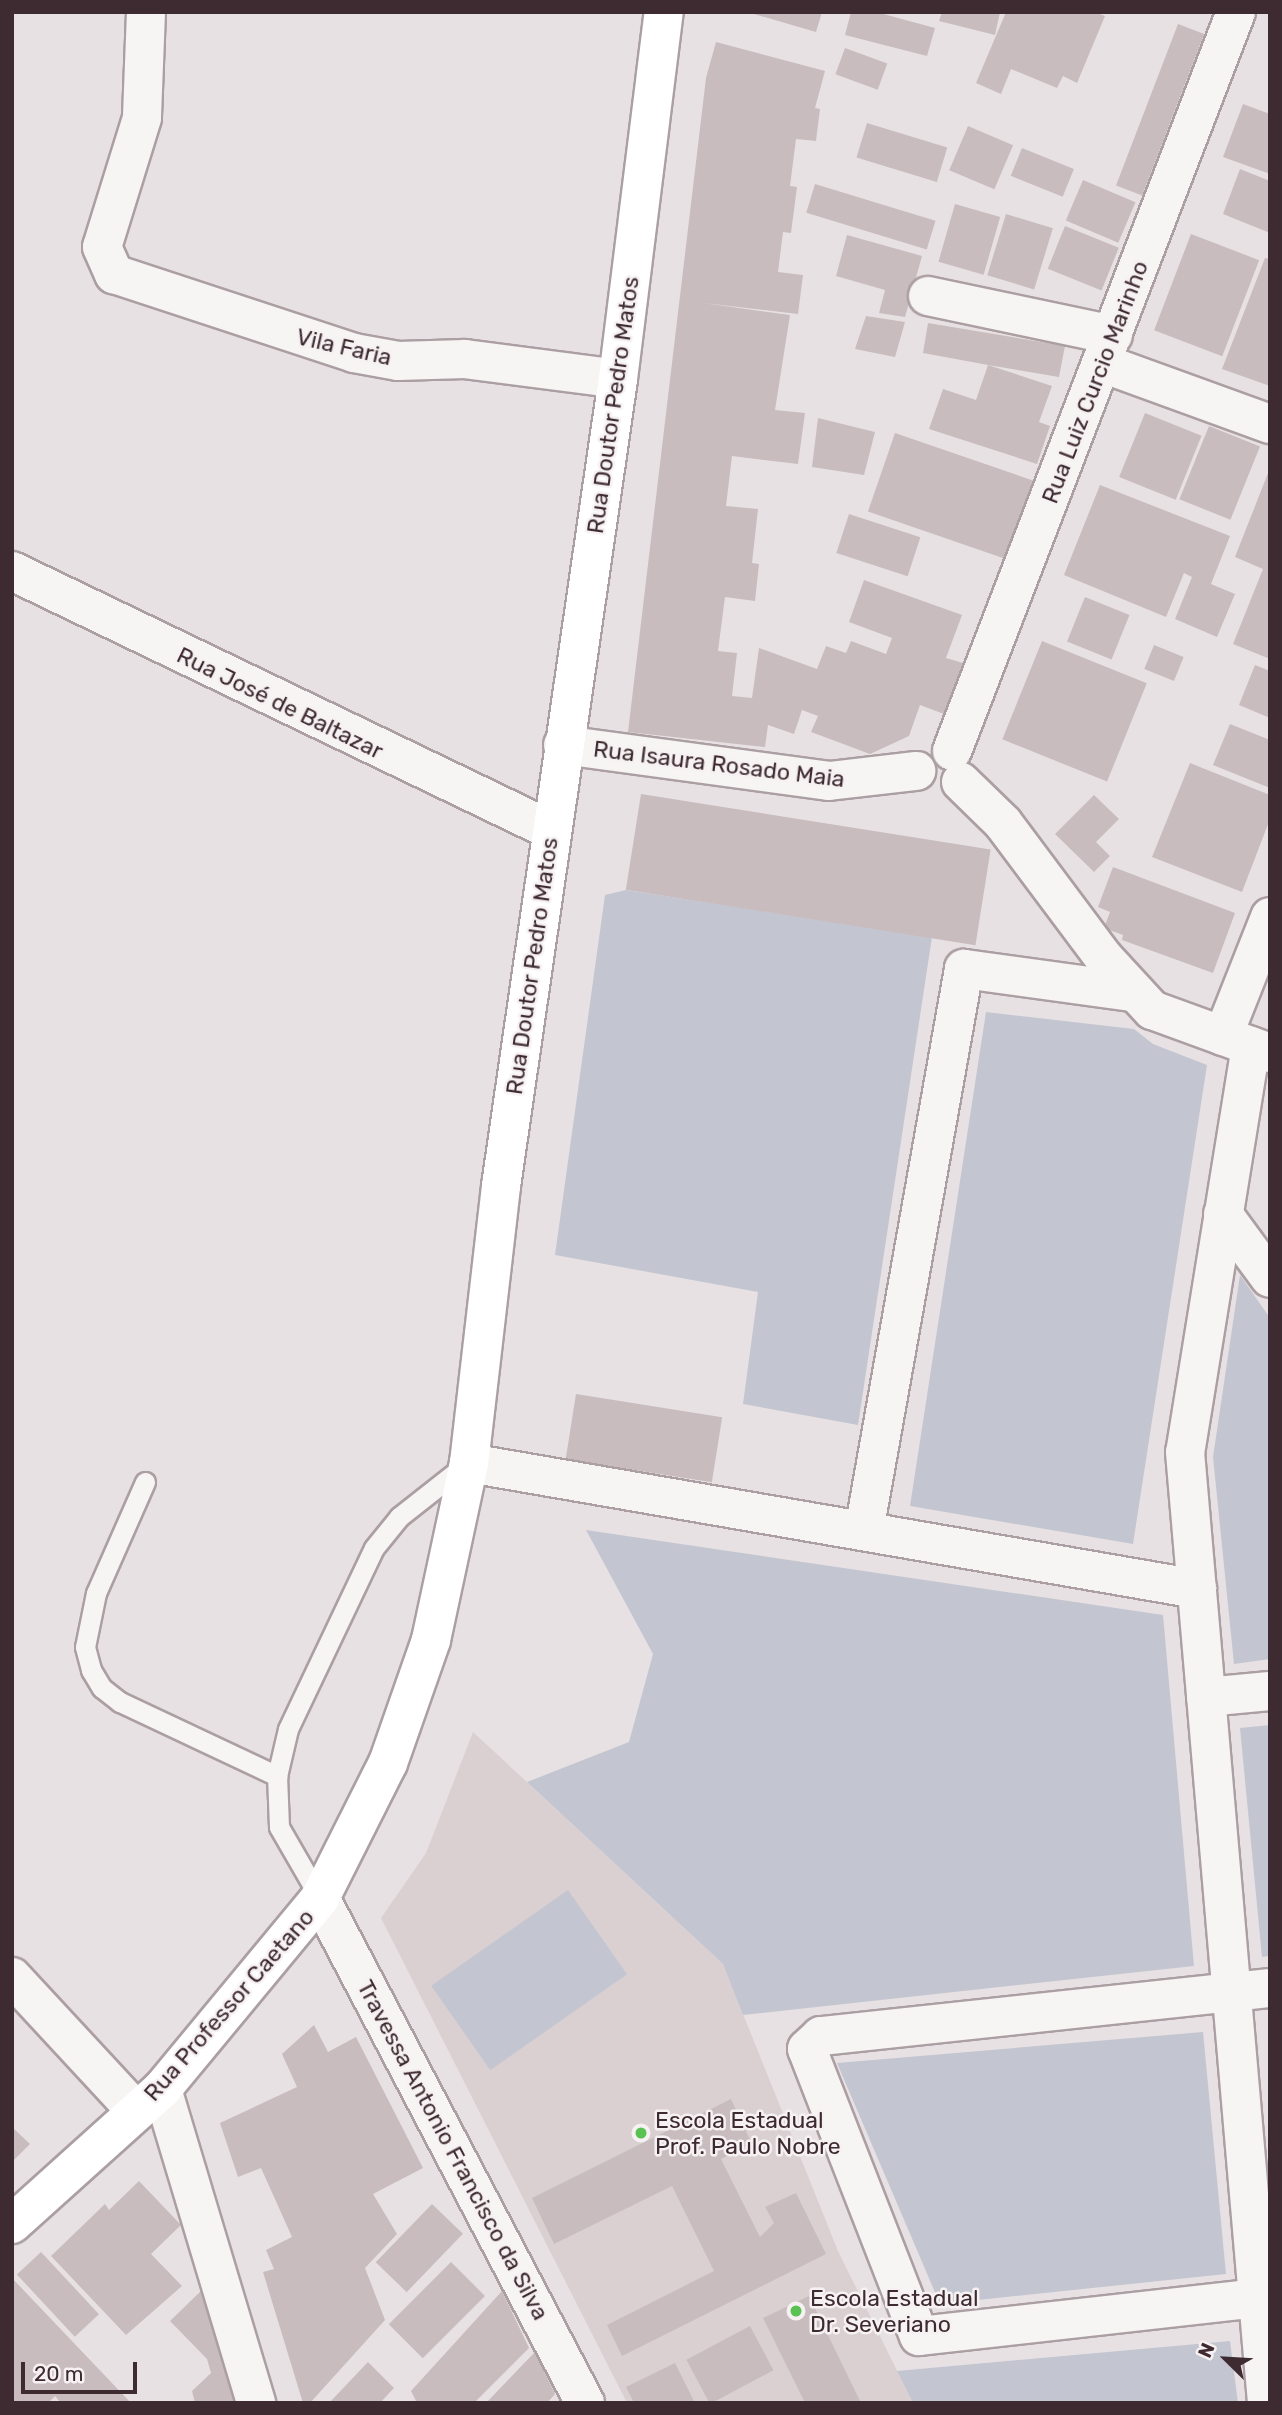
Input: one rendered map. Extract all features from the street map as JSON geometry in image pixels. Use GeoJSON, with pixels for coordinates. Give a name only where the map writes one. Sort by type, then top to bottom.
{"type":"FeatureCollection","features":[{"type":"Feature","properties":{"kind":"main road","name":"Rua Doutor Pedro Matos"},"geometry":{"type":"LineString","coordinates":[[320,1898],[388,1763],[431,1640],[469,1463],[562,745],[618,379],[664,12]]}},
{"type":"Feature","properties":{"kind":"main road","name":"Rua Professor Caetano"},"geometry":{"type":"LineString","coordinates":[[12,2224],[149,2100],[320,1898]]}},
{"type":"Feature","properties":{"kind":"street","name":"Vila Faria"},"geometry":{"type":"LineString","coordinates":[[146,12],[142,118],[102,247],[106,264],[120,277],[354,353],[398,361],[465,359],[618,379]]}},
{"type":"Feature","properties":{"kind":"street","name":"Rua Luiz Curcio Marinho"},"geometry":{"type":"LineString","coordinates":[[957,767],[1107,349],[1236,12]]}},
{"type":"Feature","properties":{"kind":"street"},"geometry":{"type":"LineString","coordinates":[[928,296],[1107,349],[1270,424]]}},
{"type":"Feature","properties":{"kind":"street","name":"Rua José de Baltazar"},"geometry":{"type":"LineString","coordinates":[[12,571],[551,830]]}},
{"type":"Feature","properties":{"kind":"street","name":"Rua Isaura Rosado Maia"},"geometry":{"type":"LineString","coordinates":[[562,745],[829,781],[916,771],[924,790],[938,796],[952,793],[957,767]]}},
{"type":"Feature","properties":{"kind":"street"},"geometry":{"type":"LineString","coordinates":[[957,767],[1132,992],[1152,1010],[1248,1045]]}},
{"type":"Feature","properties":{"kind":"street"},"geometry":{"type":"LineString","coordinates":[[1267,2403],[1185,1451],[1270,917]]}},
{"type":"Feature","properties":{"kind":"street"},"geometry":{"type":"LineString","coordinates":[[864,1531],[964,968],[1132,992]]}},
{"type":"Feature","properties":{"kind":"street"},"geometry":{"type":"LineString","coordinates":[[1223,1214],[1270,1278]]}},
{"type":"Feature","properties":{"kind":"street"},"geometry":{"type":"LineString","coordinates":[[469,1463],[1197,1589]]}},
{"type":"Feature","properties":{"kind":"street"},"geometry":{"type":"LineString","coordinates":[[1206,1697],[1270,1691]]}},
{"type":"Feature","properties":{"kind":"street","name":"Travessa Antonio Francisco da Silva"},"geometry":{"type":"LineString","coordinates":[[320,1898],[585,2403]]}},
{"type":"Feature","properties":{"kind":"street"},"geometry":{"type":"LineString","coordinates":[[12,1976],[149,2100],[256,2403]]}},
{"type":"Feature","properties":{"kind":"street"},"geometry":{"type":"LineString","coordinates":[[1258,2298],[919,2336],[807,2049],[821,2036],[1270,1988]]}},
{"type":"Feature","properties":{"kind":"lane"},"geometry":{"type":"LineString","coordinates":[[320,1898],[279,1827],[277,1776],[288,1729],[374,1548],[399,1517],[469,1463]]}},
{"type":"Feature","properties":{"kind":"lane"},"geometry":{"type":"LineString","coordinates":[[145,1482],[96,1593],[85,1647],[91,1670],[102,1688],[120,1702],[277,1776]]}},
{"type":"Feature","properties":{"kind":"shaded area"},"geometry":{"type":"Polygon","coordinates":[[[626,890],[932,937],[858,1425],[743,1404],[758,1292],[555,1255],[605,895],[626,890]]]}},
{"type":"Feature","properties":{"kind":"shaded area"},"geometry":{"type":"Polygon","coordinates":[[[986,1012],[1134,1029],[1153,1044],[1207,1065],[1133,1544],[910,1506],[986,1012]]]}},
{"type":"Feature","properties":{"kind":"shaded area"},"geometry":{"type":"Polygon","coordinates":[[[1240,1275],[1270,1318],[1270,1659],[1234,1664],[1213,1457],[1240,1275]]]}},
{"type":"Feature","properties":{"kind":"shaded area"},"geometry":{"type":"Polygon","coordinates":[[[586,1530],[1163,1615],[1194,1966],[743,2015],[723,1964],[527,1782],[629,1742],[653,1654],[586,1530]]]}},
{"type":"Feature","properties":{"kind":"shaded area"},"geometry":{"type":"Polygon","coordinates":[[[1270,1725],[1270,1956],[1262,1957],[1240,1728],[1270,1725]]]}},
{"type":"Feature","properties":{"kind":"shaded area","name":"Escola Estadual Prof. Paulo Nobre"},"geometry":{"type":"Polygon","coordinates":[[[473,1732],[723,1964],[838,2251],[913,2403],[627,2403],[381,1918],[426,1853],[473,1732]]]}},
{"type":"Feature","properties":{"kind":"shaded area"},"geometry":{"type":"Polygon","coordinates":[[[568,1890],[627,1974],[490,2070],[431,1986],[568,1890]]]}},
{"type":"Feature","properties":{"kind":"shaded area"},"geometry":{"type":"Polygon","coordinates":[[[1203,2032],[1226,2274],[940,2304],[837,2063],[1203,2032]]]}},
{"type":"Feature","properties":{"kind":"shaded area"},"geometry":{"type":"Polygon","coordinates":[[[1230,2341],[1238,2403],[913,2403],[897,2371],[1230,2341]]]}},
{"type":"Feature","properties":{"kind":"building"},"geometry":{"type":"Polygon","coordinates":[[[747,12],[822,12],[816,32],[747,12]]]}},
{"type":"Feature","properties":{"kind":"building"},"geometry":{"type":"Polygon","coordinates":[[[851,12],[876,12],[935,28],[927,56],[845,35],[851,12]]]}},
{"type":"Feature","properties":{"kind":"building"},"geometry":{"type":"Polygon","coordinates":[[[942,12],[1000,12],[995,35],[939,21],[942,12]]]}},
{"type":"Feature","properties":{"kind":"building"},"geometry":{"type":"Polygon","coordinates":[[[1006,12],[1095,12],[1105,16],[1077,83],[1063,76],[1057,88],[1011,69],[1001,94],[976,83],[1006,12]]]}},
{"type":"Feature","properties":{"kind":"building"},"geometry":{"type":"Polygon","coordinates":[[[1178,24],[1204,34],[1142,196],[1116,186],[1178,24]]]}},
{"type":"Feature","properties":{"kind":"building"},"geometry":{"type":"Polygon","coordinates":[[[716,42],[825,71],[815,108],[820,109],[816,141],[796,139],[790,186],[797,187],[791,233],[783,232],[778,272],[803,275],[798,314],[703,303],[790,315],[775,410],[805,413],[798,464],[732,456],[726,506],[758,509],[752,563],[759,564],[755,601],[725,597],[718,651],[737,653],[732,696],[752,698],[759,648],[817,669],[826,646],[846,653],[851,641],[886,654],[892,638],[849,622],[864,580],[962,615],[946,658],[963,663],[944,714],[920,705],[909,736],[870,754],[811,732],[818,716],[802,710],[794,734],[768,725],[765,747],[628,732],[706,78],[716,42]]]}},
{"type":"Feature","properties":{"kind":"building"},"geometry":{"type":"Polygon","coordinates":[[[845,48],[887,63],[878,90],[835,74],[845,48]]]}},
{"type":"Feature","properties":{"kind":"building"},"geometry":{"type":"Polygon","coordinates":[[[1243,104],[1270,114],[1270,174],[1223,157],[1243,104]]]}},
{"type":"Feature","properties":{"kind":"building"},"geometry":{"type":"Polygon","coordinates":[[[867,123],[947,148],[937,182],[856,157],[867,123]]]}},
{"type":"Feature","properties":{"kind":"building"},"geometry":{"type":"Polygon","coordinates":[[[968,126],[1013,145],[994,189],[949,170],[968,126]]]}},
{"type":"Feature","properties":{"kind":"building"},"geometry":{"type":"Polygon","coordinates":[[[1022,148],[1074,169],[1063,197],[1011,176],[1022,148]]]}},
{"type":"Feature","properties":{"kind":"building"},"geometry":{"type":"Polygon","coordinates":[[[1240,169],[1270,181],[1270,233],[1223,214],[1240,169]]]}},
{"type":"Feature","properties":{"kind":"building"},"geometry":{"type":"Polygon","coordinates":[[[1083,180],[1135,202],[1118,243],[1066,221],[1083,180]]]}},
{"type":"Feature","properties":{"kind":"building"},"geometry":{"type":"Polygon","coordinates":[[[815,184],[935,221],[927,250],[806,213],[815,184]]]}},
{"type":"Feature","properties":{"kind":"building"},"geometry":{"type":"Polygon","coordinates":[[[955,204],[1000,217],[984,275],[938,262],[955,204]]]}},
{"type":"Feature","properties":{"kind":"building"},"geometry":{"type":"Polygon","coordinates":[[[1006,214],[1053,228],[1034,290],[987,275],[1006,214]]]}},
{"type":"Feature","properties":{"kind":"building"},"geometry":{"type":"Polygon","coordinates":[[[1065,226],[1119,248],[1102,290],[1048,269],[1065,226]]]}},
{"type":"Feature","properties":{"kind":"building"},"geometry":{"type":"Polygon","coordinates":[[[1191,234],[1259,260],[1222,356],[1154,330],[1191,234]]]}},
{"type":"Feature","properties":{"kind":"building"},"geometry":{"type":"Polygon","coordinates":[[[847,235],[922,256],[905,317],[879,313],[885,290],[836,276],[847,235]]]}},
{"type":"Feature","properties":{"kind":"building"},"geometry":{"type":"Polygon","coordinates":[[[1265,258],[1270,259],[1270,386],[1222,369],[1265,258]]]}},
{"type":"Feature","properties":{"kind":"building"},"geometry":{"type":"Polygon","coordinates":[[[866,316],[905,322],[895,357],[855,349],[866,316]]]}},
{"type":"Feature","properties":{"kind":"building"},"geometry":{"type":"Polygon","coordinates":[[[928,323],[1065,346],[1059,377],[923,353],[928,323]]]}},
{"type":"Feature","properties":{"kind":"building"},"geometry":{"type":"Polygon","coordinates":[[[988,365],[1052,386],[1039,422],[1050,426],[1037,464],[929,429],[943,389],[976,400],[988,365]]]}},
{"type":"Feature","properties":{"kind":"building"},"geometry":{"type":"Polygon","coordinates":[[[1145,413],[1202,436],[1176,500],[1119,477],[1145,413]]]}},
{"type":"Feature","properties":{"kind":"building"},"geometry":{"type":"Polygon","coordinates":[[[818,418],[875,432],[864,475],[812,467],[818,418]]]}},
{"type":"Feature","properties":{"kind":"building"},"geometry":{"type":"Polygon","coordinates":[[[1209,426],[1260,447],[1230,520],[1179,499],[1209,426]]]}},
{"type":"Feature","properties":{"kind":"building"},"geometry":{"type":"Polygon","coordinates":[[[895,433],[1035,481],[1008,560],[868,511],[895,433]]]}},
{"type":"Feature","properties":{"kind":"building"},"geometry":{"type":"Polygon","coordinates":[[[1270,468],[1270,659],[1233,644],[1263,569],[1235,557],[1270,468]]]}},
{"type":"Feature","properties":{"kind":"building"},"geometry":{"type":"Polygon","coordinates":[[[1100,485],[1230,536],[1211,584],[1235,594],[1217,637],[1175,619],[1192,577],[1184,573],[1166,617],[1064,575],[1100,485]]]}},
{"type":"Feature","properties":{"kind":"building"},"geometry":{"type":"Polygon","coordinates":[[[849,514],[920,537],[908,576],[836,553],[849,514]]]}},
{"type":"Feature","properties":{"kind":"building"},"geometry":{"type":"Polygon","coordinates":[[[1085,597],[1130,615],[1112,659],[1067,642],[1085,597]]]}},
{"type":"Feature","properties":{"kind":"building"},"geometry":{"type":"Polygon","coordinates":[[[1042,641],[1147,683],[1107,782],[1002,739],[1042,641]]]}},
{"type":"Feature","properties":{"kind":"building"},"geometry":{"type":"Polygon","coordinates":[[[1154,645],[1184,657],[1174,681],[1144,669],[1154,645]]]}},
{"type":"Feature","properties":{"kind":"building"},"geometry":{"type":"Polygon","coordinates":[[[1255,665],[1270,671],[1270,718],[1239,705],[1255,665]]]}},
{"type":"Feature","properties":{"kind":"building"},"geometry":{"type":"Polygon","coordinates":[[[1230,724],[1270,740],[1270,788],[1213,765],[1230,724]]]}},
{"type":"Feature","properties":{"kind":"building"},"geometry":{"type":"Polygon","coordinates":[[[1190,763],[1270,795],[1270,819],[1242,892],[1152,857],[1190,763]]]}},
{"type":"Feature","properties":{"kind":"building"},"geometry":{"type":"Polygon","coordinates":[[[641,794],[991,849],[975,945],[626,890],[641,794]]]}},
{"type":"Feature","properties":{"kind":"building"},"geometry":{"type":"Polygon","coordinates":[[[1094,795],[1119,819],[1096,842],[1110,856],[1094,872],[1055,834],[1094,795]]]}},
{"type":"Feature","properties":{"kind":"building"},"geometry":{"type":"Polygon","coordinates":[[[1113,867],[1235,913],[1213,973],[1122,940],[1123,935],[1104,928],[1110,912],[1098,907],[1113,867]]]}},
{"type":"Feature","properties":{"kind":"building"},"geometry":{"type":"Polygon","coordinates":[[[576,1394],[722,1417],[712,1482],[566,1459],[576,1394]]]}},
{"type":"Feature","properties":{"kind":"building"},"geometry":{"type":"Polygon","coordinates":[[[314,2025],[328,2052],[356,2037],[423,2168],[373,2194],[397,2234],[365,2268],[385,2320],[310,2403],[303,2403],[263,2272],[274,2269],[266,2250],[292,2237],[261,2168],[238,2177],[220,2123],[297,2087],[282,2054],[314,2025]]]}},
{"type":"Feature","properties":{"kind":"building"},"geometry":{"type":"Polygon","coordinates":[[[731,2099],[752,2144],[721,2159],[760,2237],[774,2223],[765,2207],[796,2193],[826,2254],[622,2356],[607,2325],[714,2271],[672,2186],[554,2244],[532,2198],[731,2099]]]}},
{"type":"Feature","properties":{"kind":"building"},"geometry":{"type":"Polygon","coordinates":[[[12,2127],[30,2144],[12,2162],[12,2127]]]}},
{"type":"Feature","properties":{"kind":"building"},"geometry":{"type":"Polygon","coordinates":[[[139,2181],[181,2225],[151,2254],[182,2286],[126,2335],[51,2256],[105,2204],[109,2210],[139,2181]]]}},
{"type":"Feature","properties":{"kind":"building"},"geometry":{"type":"Polygon","coordinates":[[[432,2204],[463,2234],[407,2292],[376,2262],[432,2204]]]}},
{"type":"Feature","properties":{"kind":"building"},"geometry":{"type":"Polygon","coordinates":[[[41,2252],[99,2314],[75,2337],[17,2275],[41,2252]]]}},
{"type":"Feature","properties":{"kind":"building"},"geometry":{"type":"Polygon","coordinates":[[[451,2262],[485,2296],[423,2358],[389,2324],[451,2262]]]}},
{"type":"Feature","properties":{"kind":"building"},"geometry":{"type":"Polygon","coordinates":[[[12,2278],[131,2403],[61,2403],[55,2396],[48,2403],[12,2403],[12,2278]]]}},
{"type":"Feature","properties":{"kind":"building"},"geometry":{"type":"Polygon","coordinates":[[[205,2287],[243,2403],[195,2403],[192,2391],[211,2373],[207,2359],[170,2321],[205,2287]]]}},
{"type":"Feature","properties":{"kind":"building"},"geometry":{"type":"Polygon","coordinates":[[[502,2291],[529,2348],[474,2403],[417,2403],[411,2391],[502,2291]]]}},
{"type":"Feature","properties":{"kind":"building"},"geometry":{"type":"Polygon","coordinates":[[[809,2296],[861,2403],[805,2403],[763,2318],[809,2296]]]}},
{"type":"Feature","properties":{"kind":"building"},"geometry":{"type":"Polygon","coordinates":[[[750,2326],[773,2370],[709,2403],[686,2360],[750,2326]]]}},
{"type":"Feature","properties":{"kind":"building"},"geometry":{"type":"Polygon","coordinates":[[[535,2352],[555,2394],[547,2403],[486,2403],[535,2352]]]}},
{"type":"Feature","properties":{"kind":"building"},"geometry":{"type":"Polygon","coordinates":[[[368,2362],[394,2388],[380,2403],[329,2403],[368,2362]]]}},
{"type":"Feature","properties":{"kind":"building"},"geometry":{"type":"Polygon","coordinates":[[[675,2363],[695,2403],[634,2403],[626,2387],[675,2363]]]}},
{"type":"Feature","properties":{"kind":"place","name":"Escola Estadual Prof. Paulo Nobre"},"geometry":{"type":"Point","coordinates":[641,2133]}},
{"type":"Feature","properties":{"kind":"place","name":"Escola Estadual Dr. Severiano"},"geometry":{"type":"Point","coordinates":[796,2311]}}]}
